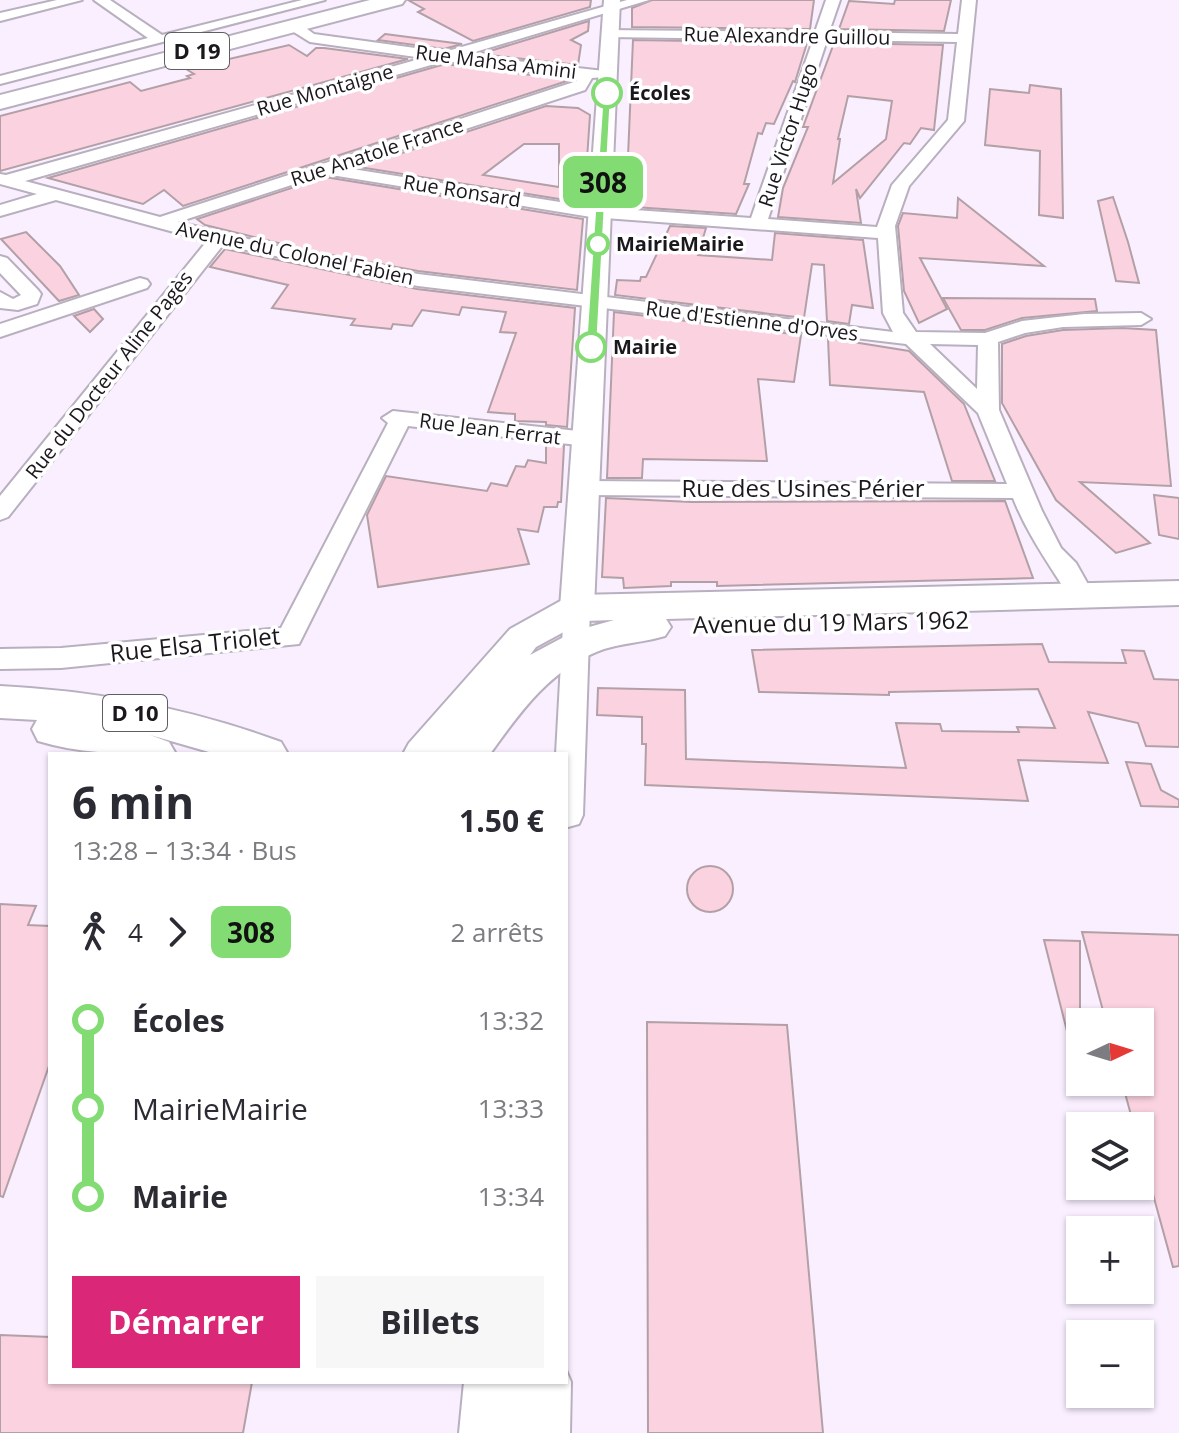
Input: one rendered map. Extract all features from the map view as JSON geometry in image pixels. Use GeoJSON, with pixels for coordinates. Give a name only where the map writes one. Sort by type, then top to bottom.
{"type":"FeatureCollection","features":[{"type":"Feature","properties":{"kind":"main road","name":"D 19"},"geometry":{"type":"LineString","coordinates":[[0,102],[285,11],[395,0]]}},
{"type":"Feature","properties":{"kind":"main road"},"geometry":{"type":"LineString","coordinates":[[1085,606],[1179,593]]}},
{"type":"Feature","properties":{"kind":"main road","name":"Avenue du 19 Mars 1962"},"geometry":{"type":"LineString","coordinates":[[443,747],[544,663],[577,625],[616,631],[1085,606]]}},
{"type":"Feature","properties":{"kind":"main road"},"geometry":{"type":"LineString","coordinates":[[1085,606],[1179,615]]}},
{"type":"Feature","properties":{"kind":"main road","name":"D 10"},"geometry":{"type":"LineString","coordinates":[[0,702],[63,705],[138,714],[221,736],[260,752]]}},
{"type":"Feature","properties":{"kind":"main road","name":"D 10"},"geometry":{"type":"LineString","coordinates":[[0,726],[44,728],[96,736],[147,752]]}},
{"type":"Feature","properties":{"kind":"main road"},"geometry":{"type":"LineString","coordinates":[[408,752],[443,747]]}},
{"type":"Feature","properties":{"kind":"main road"},"geometry":{"type":"LineString","coordinates":[[493,1433],[497,1384]]}},
{"type":"Feature","properties":{"kind":"main road"},"geometry":{"type":"LineString","coordinates":[[536,1433],[538,1384]]}},
{"type":"Feature","properties":{"kind":"street"},"geometry":{"type":"LineString","coordinates":[[0,6],[27,0]]}},
{"type":"Feature","properties":{"kind":"street"},"geometry":{"type":"LineString","coordinates":[[0,17],[75,0]]}},
{"type":"Feature","properties":{"kind":"street"},"geometry":{"type":"LineString","coordinates":[[101,0],[160,40]]}},
{"type":"Feature","properties":{"kind":"street"},"geometry":{"type":"LineString","coordinates":[[0,80],[285,11],[318,0]]}},
{"type":"Feature","properties":{"kind":"street","name":"Rue Montaigne"},"geometry":{"type":"LineString","coordinates":[[4,180],[443,57],[612,4],[642,0]]}},
{"type":"Feature","properties":{"kind":"street","name":"Rue Victor Hugo"},"geometry":{"type":"LineString","coordinates":[[758,224],[833,0]]}},
{"type":"Feature","properties":{"kind":"street"},"geometry":{"type":"LineString","coordinates":[[969,0],[956,121],[901,185],[886,233],[893,313],[900,328],[988,410]]}},
{"type":"Feature","properties":{"kind":"street"},"geometry":{"type":"LineString","coordinates":[[568,815],[612,4]]}},
{"type":"Feature","properties":{"kind":"street","name":"Rue Mahsa Amini"},"geometry":{"type":"LineString","coordinates":[[285,11],[310,38],[584,74],[607,73]]}},
{"type":"Feature","properties":{"kind":"street","name":"Rue Alexandre Guillou"},"geometry":{"type":"LineString","coordinates":[[609,33],[964,38]]}},
{"type":"Feature","properties":{"kind":"street","name":"Rue Anatole France"},"geometry":{"type":"LineString","coordinates":[[162,224],[172,218],[580,87],[585,82],[584,74]]}},
{"type":"Feature","properties":{"kind":"street","name":"Rue Ronsard"},"geometry":{"type":"LineString","coordinates":[[324,169],[601,213],[886,233]]}},
{"type":"Feature","properties":{"kind":"street","name":"Avenue du Colonel Fabien"},"geometry":{"type":"LineString","coordinates":[[4,180],[219,239],[314,261],[418,280],[594,301]]}},
{"type":"Feature","properties":{"kind":"street"},"geometry":{"type":"LineString","coordinates":[[0,210],[27,186]]}},
{"type":"Feature","properties":{"kind":"street"},"geometry":{"type":"LineString","coordinates":[[0,210],[56,194]]}},
{"type":"Feature","properties":{"kind":"street","name":"Rue du Docteur Aline Pagès"},"geometry":{"type":"LineString","coordinates":[[0,512],[219,239]]}},
{"type":"Feature","properties":{"kind":"street"},"geometry":{"type":"LineString","coordinates":[[0,262],[31,294],[30,300],[14,306],[5,304],[0,298]]}},
{"type":"Feature","properties":{"kind":"street"},"geometry":{"type":"LineString","coordinates":[[0,331],[197,265]]}},
{"type":"Feature","properties":{"kind":"street"},"geometry":{"type":"LineString","coordinates":[[154,279],[158,302],[167,304]]}},
{"type":"Feature","properties":{"kind":"street","name":"Rue d'Estienne d'Orves"},"geometry":{"type":"LineString","coordinates":[[594,301],[889,338],[988,339],[999,333],[1071,320],[1141,319]]}},
{"type":"Feature","properties":{"kind":"street"},"geometry":{"type":"LineString","coordinates":[[988,339],[988,410],[1051,552],[1067,569],[1085,606]]}},
{"type":"Feature","properties":{"kind":"street","name":"Rue Jean Ferrat"},"geometry":{"type":"LineString","coordinates":[[397,418],[587,439]]}},
{"type":"Feature","properties":{"kind":"street","name":"Rue Elsa Triolet"},"geometry":{"type":"LineString","coordinates":[[0,659],[61,658],[290,637],[397,418]]}},
{"type":"Feature","properties":{"kind":"street","name":"Rue des Usines Périer"},"geometry":{"type":"LineString","coordinates":[[584,488],[1022,491]]}},
{"type":"Feature","properties":{"kind":"building"},"geometry":{"type":"Polygon","coordinates":[[[408,0],[591,0],[590,7],[473,41],[418,12],[424,9],[408,0]]]}},
{"type":"Feature","properties":{"kind":"building"},"geometry":{"type":"Polygon","coordinates":[[[652,0],[814,0],[810,29],[632,27],[632,8],[652,0]]]}},
{"type":"Feature","properties":{"kind":"building"},"geometry":{"type":"Polygon","coordinates":[[[895,0],[951,0],[944,31],[839,29],[849,1],[894,4],[895,0]]]}},
{"type":"Feature","properties":{"kind":"building"},"geometry":{"type":"Polygon","coordinates":[[[589,21],[588,31],[571,40],[581,45],[578,65],[480,54],[589,21]]]}},
{"type":"Feature","properties":{"kind":"building"},"geometry":{"type":"Polygon","coordinates":[[[385,34],[462,44],[444,49],[378,40],[385,34]]]}},
{"type":"Feature","properties":{"kind":"building"},"geometry":{"type":"Polygon","coordinates":[[[633,40],[807,43],[795,82],[774,124],[766,123],[762,134],[758,133],[744,184],[749,184],[736,214],[634,207],[634,203],[626,203],[633,40]]]}},
{"type":"Feature","properties":{"kind":"building"},"geometry":{"type":"Polygon","coordinates":[[[834,43],[943,45],[934,130],[921,128],[910,144],[904,143],[860,198],[856,189],[861,223],[778,217],[783,188],[808,127],[803,127],[834,43]],[[848,96],[838,139],[833,183],[886,139],[892,101],[848,96]]]}},
{"type":"Feature","properties":{"kind":"building"},"geometry":{"type":"Polygon","coordinates":[[[289,45],[307,56],[316,48],[324,48],[408,59],[0,171],[0,116],[130,82],[141,91],[190,78],[187,76],[194,74],[186,69],[289,45]]]}},
{"type":"Feature","properties":{"kind":"building"},"geometry":{"type":"Polygon","coordinates":[[[445,64],[570,80],[183,206],[164,190],[143,204],[48,178],[445,64]]]}},
{"type":"Feature","properties":{"kind":"building"},"geometry":{"type":"Polygon","coordinates":[[[1030,85],[1061,89],[1063,218],[1039,215],[1040,151],[985,145],[990,89],[1029,93],[1030,85]]]}},
{"type":"Feature","properties":{"kind":"building"},"geometry":{"type":"Polygon","coordinates":[[[546,106],[578,108],[590,115],[584,203],[359,167],[546,106]],[[524,144],[483,175],[559,187],[559,144],[524,144]]]}},
{"type":"Feature","properties":{"kind":"building"},"geometry":{"type":"Polygon","coordinates":[[[325,177],[583,219],[577,290],[418,271],[315,252],[205,225],[197,219],[325,177]]]}},
{"type":"Feature","properties":{"kind":"building"},"geometry":{"type":"Polygon","coordinates":[[[1113,197],[1139,283],[1116,281],[1098,201],[1113,197]]]}},
{"type":"Feature","properties":{"kind":"building"},"geometry":{"type":"Polygon","coordinates":[[[958,198],[1044,266],[920,258],[947,309],[919,323],[904,291],[898,226],[903,213],[957,218],[958,198]]]}},
{"type":"Feature","properties":{"kind":"building"},"geometry":{"type":"Polygon","coordinates":[[[670,226],[706,228],[698,255],[772,260],[775,233],[863,240],[873,308],[852,305],[849,324],[827,321],[824,265],[812,264],[804,318],[615,295],[617,280],[640,281],[641,277],[646,277],[670,226]]]}},
{"type":"Feature","properties":{"kind":"building"},"geometry":{"type":"Polygon","coordinates":[[[26,232],[60,266],[79,295],[59,301],[1,239],[26,232]]]}},
{"type":"Feature","properties":{"kind":"building"},"geometry":{"type":"Polygon","coordinates":[[[225,249],[417,289],[575,308],[567,427],[546,425],[546,422],[515,421],[515,414],[488,412],[516,333],[500,332],[506,312],[462,307],[459,315],[422,310],[412,326],[393,324],[391,329],[351,325],[355,319],[272,308],[288,285],[210,267],[225,249]]]}},
{"type":"Feature","properties":{"kind":"building"},"geometry":{"type":"Polygon","coordinates":[[[943,298],[1095,299],[1097,311],[1022,318],[985,330],[961,330],[943,298]]]}},
{"type":"Feature","properties":{"kind":"building"},"geometry":{"type":"Polygon","coordinates":[[[94,309],[103,319],[90,332],[74,316],[94,309]]]}},
{"type":"Feature","properties":{"kind":"building"},"geometry":{"type":"Polygon","coordinates":[[[614,312],[801,335],[794,382],[758,379],[767,461],[643,459],[642,478],[607,478],[614,312]]]}},
{"type":"Feature","properties":{"kind":"building"},"geometry":{"type":"Polygon","coordinates":[[[1063,330],[1156,330],[1171,486],[1080,482],[1150,543],[1116,553],[1056,500],[1002,403],[1002,344],[1026,336],[1063,330]]]}},
{"type":"Feature","properties":{"kind":"building"},"geometry":{"type":"Polygon","coordinates":[[[828,338],[909,351],[964,404],[995,481],[952,481],[924,392],[830,385],[828,338]]]}},
{"type":"Feature","properties":{"kind":"building"},"geometry":{"type":"Polygon","coordinates":[[[546,444],[564,446],[561,502],[557,507],[544,507],[538,532],[518,529],[529,564],[378,587],[367,515],[386,476],[487,491],[491,483],[507,486],[516,466],[525,467],[528,460],[546,463],[546,444]]]}},
{"type":"Feature","properties":{"kind":"building"},"geometry":{"type":"Polygon","coordinates":[[[1154,495],[1179,498],[1179,539],[1159,535],[1154,495]]]}},
{"type":"Feature","properties":{"kind":"building"},"geometry":{"type":"Polygon","coordinates":[[[606,498],[691,502],[1005,501],[1033,578],[717,586],[717,582],[671,582],[671,586],[624,588],[623,578],[602,577],[606,498]]]}},
{"type":"Feature","properties":{"kind":"building"},"geometry":{"type":"Polygon","coordinates":[[[1042,644],[1049,662],[1126,663],[1122,650],[1144,651],[1154,679],[1179,680],[1179,747],[1146,746],[1138,723],[1088,712],[1108,763],[1018,760],[1028,801],[645,785],[646,744],[642,744],[642,717],[597,715],[598,688],[685,690],[686,759],[906,768],[896,723],[940,724],[942,731],[1019,732],[1017,727],[1055,728],[1038,689],[889,692],[889,695],[759,692],[752,650],[1042,644]]]}},
{"type":"Feature","properties":{"kind":"building"},"geometry":{"type":"Polygon","coordinates":[[[1126,762],[1151,764],[1161,790],[1179,800],[1179,807],[1141,806],[1126,762]]]}},
{"type":"Feature","properties":{"kind":"building"},"geometry":{"type":"Polygon","coordinates":[[[710,866],[726,873],[733,889],[726,905],[710,912],[694,905],[687,889],[694,873],[710,866]]]}},
{"type":"Feature","properties":{"kind":"building"},"geometry":{"type":"Polygon","coordinates":[[[0,904],[36,906],[28,925],[48,926],[48,1069],[3,1197],[0,1196],[0,904]]]}},
{"type":"Feature","properties":{"kind":"building"},"geometry":{"type":"Polygon","coordinates":[[[1082,932],[1179,935],[1179,1266],[1173,1267],[1154,1198],[1154,1112],[1130,1112],[1126,1096],[1154,1096],[1154,1008],[1102,1008],[1082,932]]]}},
{"type":"Feature","properties":{"kind":"building"},"geometry":{"type":"Polygon","coordinates":[[[1044,940],[1080,941],[1080,1008],[1066,1008],[1066,1027],[1044,940]]]}},
{"type":"Feature","properties":{"kind":"building"},"geometry":{"type":"Polygon","coordinates":[[[647,1022],[787,1025],[823,1433],[648,1433],[647,1022]]]}},
{"type":"Feature","properties":{"kind":"building"},"geometry":{"type":"Polygon","coordinates":[[[0,1335],[48,1337],[48,1384],[252,1384],[243,1433],[0,1433],[0,1335]]]}},
{"type":"Feature","properties":{"kind":"bus line","name":"308"},"geometry":{"type":"LineString","coordinates":[[591,347],[607,93]]}},
{"type":"Feature","properties":{"kind":"place","name":"Écoles"},"geometry":{"type":"Point","coordinates":[607,93]}},
{"type":"Feature","properties":{"kind":"place","name":"MairieMairie"},"geometry":{"type":"Point","coordinates":[598,244]}},
{"type":"Feature","properties":{"kind":"place","name":"Mairie"},"geometry":{"type":"Point","coordinates":[591,347]}}]}
